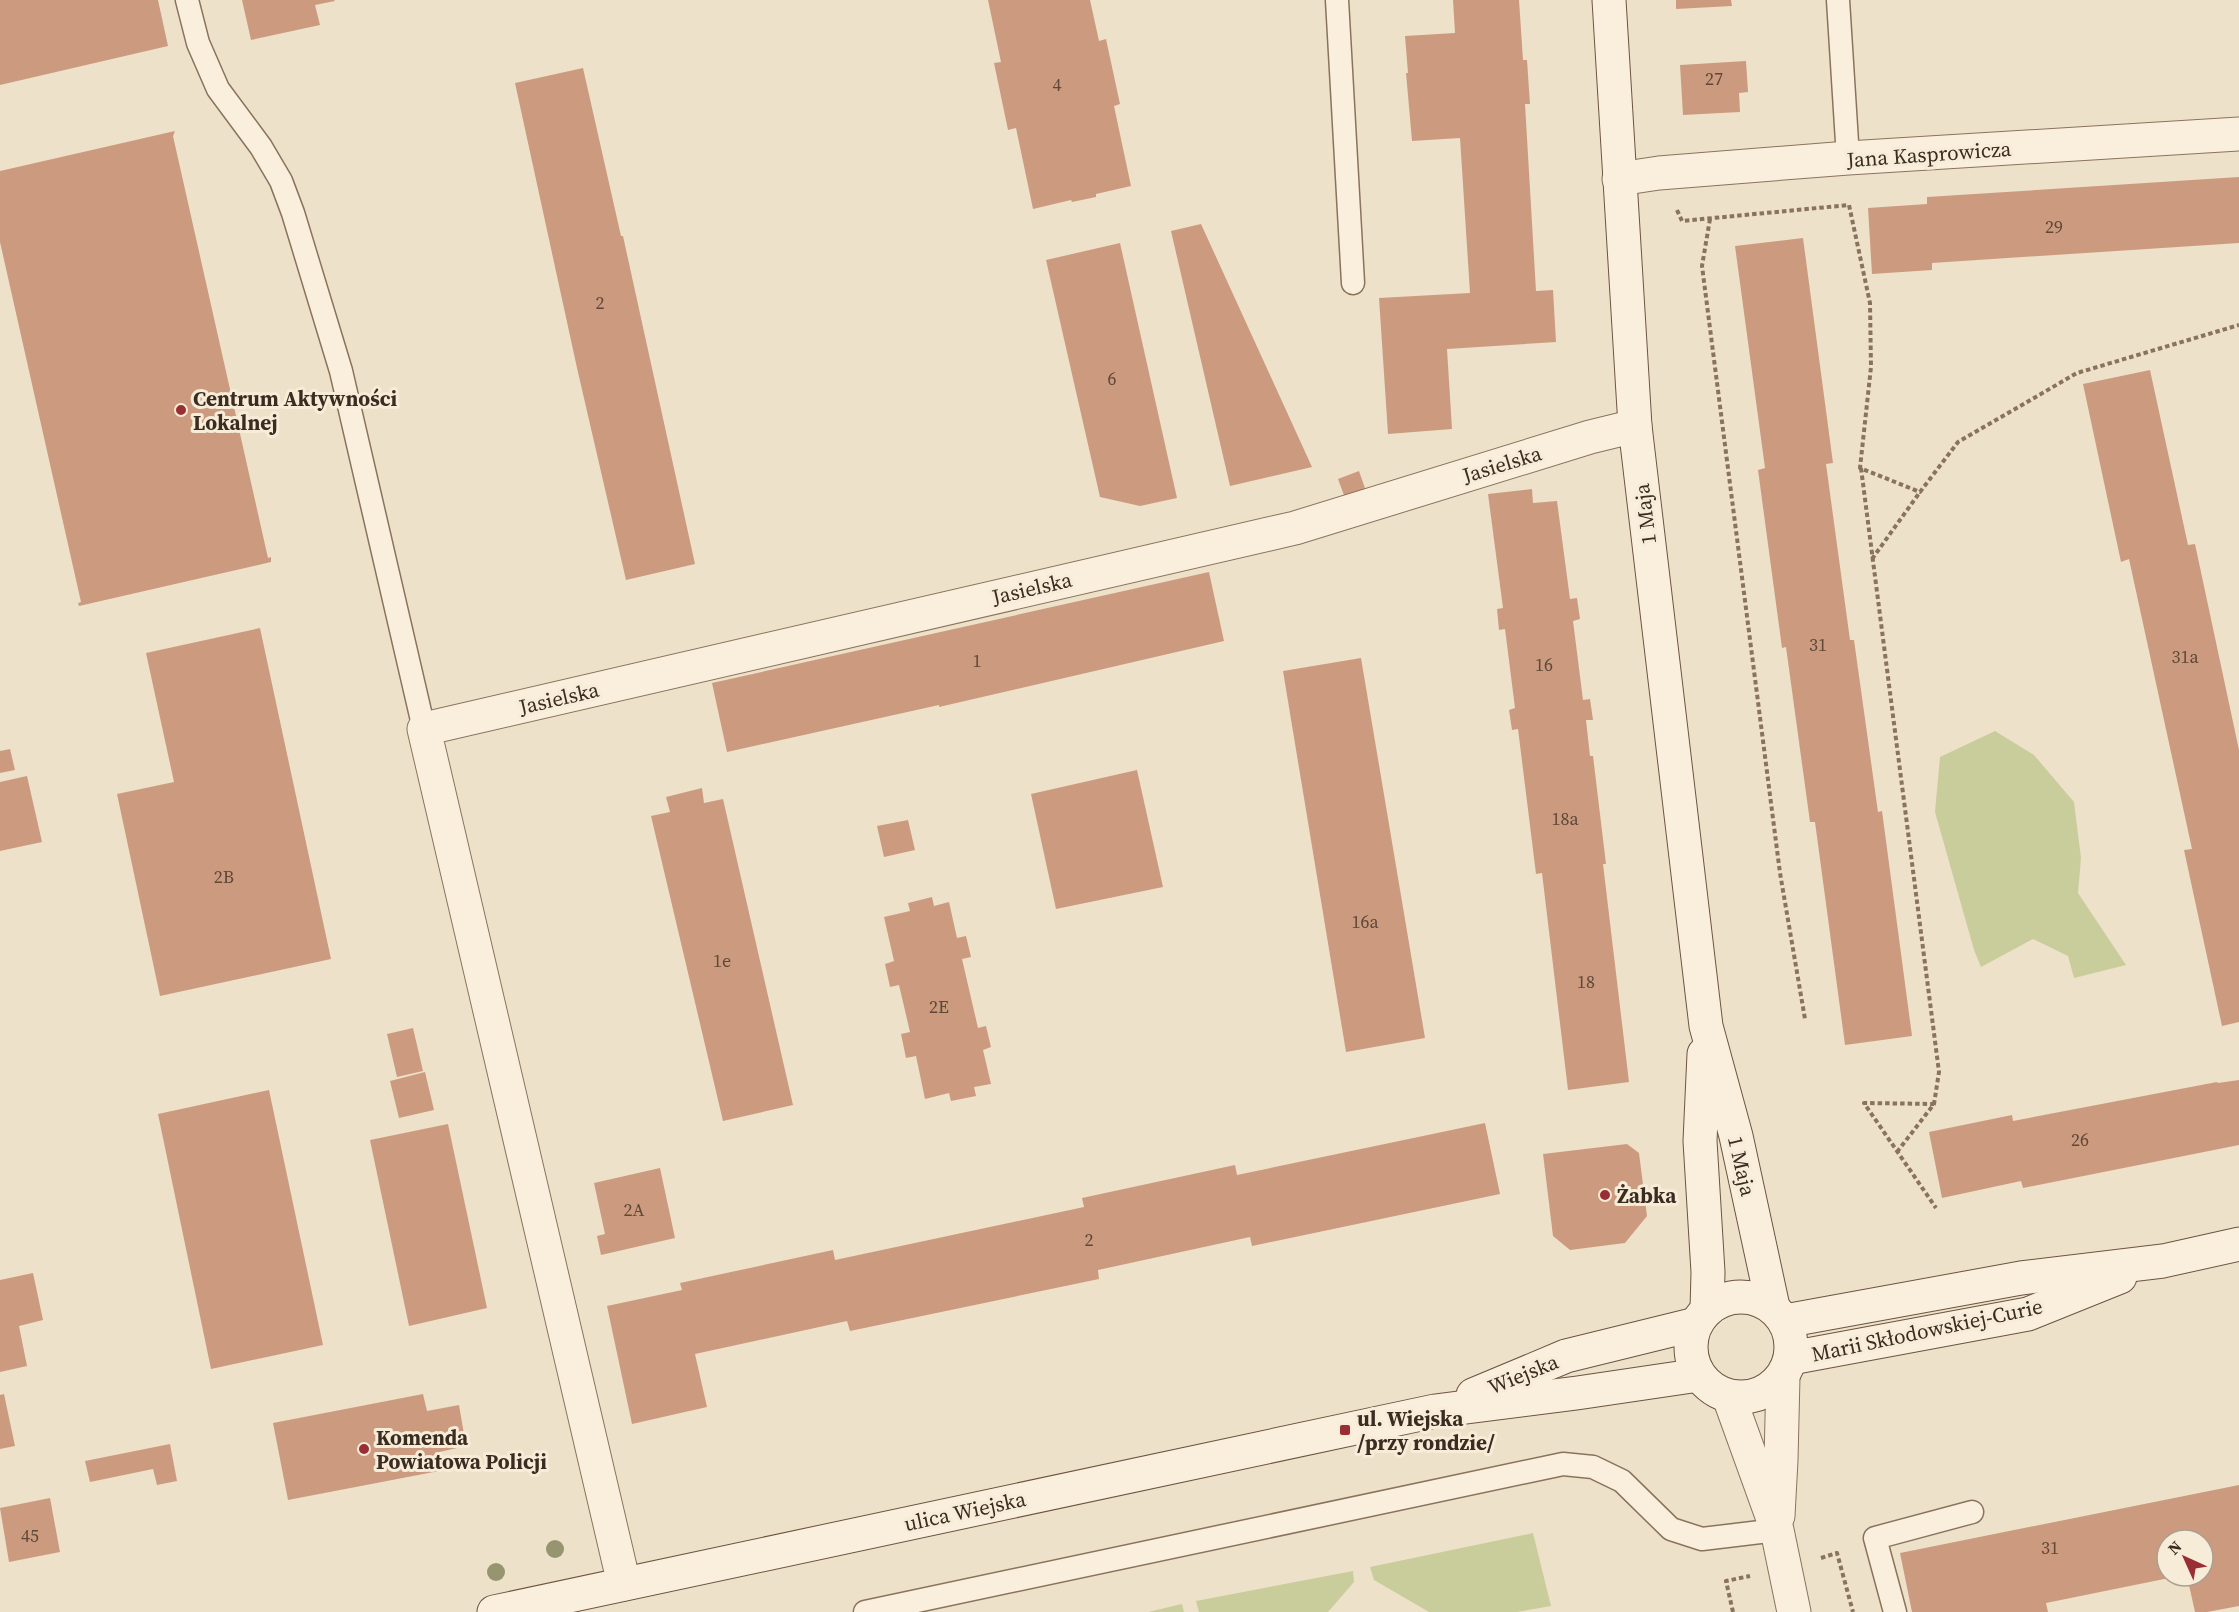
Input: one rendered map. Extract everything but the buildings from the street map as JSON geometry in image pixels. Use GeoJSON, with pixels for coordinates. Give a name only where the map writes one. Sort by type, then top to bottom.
{"type":"FeatureCollection","features":[{"type":"Feature","properties":{"kind":"street","name":"1 Maja"},"geometry":{"type":"LineString","coordinates":[[1609,0],[1635,426],[1706,1026],[1736,1136],[1779,1314]]}},
{"type":"Feature","properties":{"kind":"street","name":"Jana Kasprowicza"},"geometry":{"type":"LineString","coordinates":[[1619,179],[1659,173],[1848,158],[2239,134]]}},
{"type":"Feature","properties":{"kind":"street","name":"Jasielska"},"geometry":{"type":"LineString","coordinates":[[424,729],[1295,528],[1590,437],[1635,426]]}},
{"type":"Feature","properties":{"kind":"street"},"geometry":{"type":"LineString","coordinates":[[424,729],[624,1584]]}},
{"type":"Feature","properties":{"kind":"street","name":"1 Maja"},"geometry":{"type":"LineString","coordinates":[[1702,1317],[1707,1272],[1700,1141],[1706,1026]]}},
{"type":"Feature","properties":{"kind":"street","name":"Marii Skłodowskiej-Curie"},"geometry":{"type":"LineString","coordinates":[[1779,1314],[2020,1278],[2163,1260],[2239,1244]]}},
{"type":"Feature","properties":{"kind":"street","name":"Marii Skłodowskiej-Curie"},"geometry":{"type":"LineString","coordinates":[[1787,1367],[2028,1314],[2163,1260]]}},
{"type":"Feature","properties":{"kind":"street"},"geometry":{"type":"LineString","coordinates":[[1777,1530],[1787,1367],[1791,1338],[1779,1314],[1756,1299],[1738,1296],[1722,1300],[1702,1317],[1691,1340],[1691,1357],[1699,1375],[1712,1389],[1729,1397],[1749,1397],[1768,1390],[1787,1367]]}},
{"type":"Feature","properties":{"kind":"street","name":"Wiejska"},"geometry":{"type":"LineString","coordinates":[[1435,1410],[1566,1356],[1702,1317]]}},
{"type":"Feature","properties":{"kind":"street","name":"Wiejska"},"geometry":{"type":"LineString","coordinates":[[1435,1410],[1577,1393],[1699,1375]]}},
{"type":"Feature","properties":{"kind":"street"},"geometry":{"type":"LineString","coordinates":[[1729,1397],[1777,1530],[1794,1612]]}},
{"type":"Feature","properties":{"kind":"street","name":"ulica Wiejska"},"geometry":{"type":"LineString","coordinates":[[494,1612],[1435,1410]]}},
{"type":"Feature","properties":{"kind":"lane"},"geometry":{"type":"LineString","coordinates":[[187,0],[198,43],[210,74],[218,89],[261,147],[281,181],[293,213],[341,371],[424,729]]}},
{"type":"Feature","properties":{"kind":"lane"},"geometry":{"type":"LineString","coordinates":[[1337,0],[1353,283]]}},
{"type":"Feature","properties":{"kind":"lane"},"geometry":{"type":"LineString","coordinates":[[1838,0],[1848,158]]}},
{"type":"Feature","properties":{"kind":"lane"},"geometry":{"type":"LineString","coordinates":[[865,1612],[1563,1464],[1593,1467],[1622,1481],[1671,1529],[1702,1539],[1777,1530]]}},
{"type":"Feature","properties":{"kind":"lane"},"geometry":{"type":"LineString","coordinates":[[1895,1612],[1875,1538],[1972,1512]]}},
{"type":"Feature","properties":{"kind":"path"},"geometry":{"type":"LineString","coordinates":[[1659,173],[1682,221],[1849,205],[1870,303],[1871,367],[1860,468],[1940,1072],[1934,1104],[1897,1152]]}},
{"type":"Feature","properties":{"kind":"path"},"geometry":{"type":"LineString","coordinates":[[1710,219],[1702,266],[1780,873],[1804,1019]]}},
{"type":"Feature","properties":{"kind":"path"},"geometry":{"type":"LineString","coordinates":[[1872,559],[1958,442],[2077,373],[2239,325]]}},
{"type":"Feature","properties":{"kind":"path"},"geometry":{"type":"LineString","coordinates":[[1860,468],[1920,492]]}},
{"type":"Feature","properties":{"kind":"path"},"geometry":{"type":"LineString","coordinates":[[1934,1104],[1863,1103],[1936,1208]]}},
{"type":"Feature","properties":{"kind":"green space"},"geometry":{"type":"Polygon","coordinates":[[[1995,731],[2034,755],[2074,802],[2081,858],[2078,893],[2126,965],[2074,978],[2068,956],[2033,939],[1981,967],[1974,950],[1935,812],[1940,757],[1995,731]]]}},
{"type":"Feature","properties":{"kind":"green space"},"geometry":{"type":"Polygon","coordinates":[[[1533,1533],[1551,1606],[1517,1612],[1429,1612],[1374,1580],[1370,1567],[1533,1533]]]}},
{"type":"Feature","properties":{"kind":"green space"},"geometry":{"type":"Polygon","coordinates":[[[1353,1571],[1354,1582],[1328,1612],[1199,1612],[1196,1601],[1353,1571]]]}},
{"type":"Feature","properties":{"kind":"green space"},"geometry":{"type":"Polygon","coordinates":[[[1182,1604],[1184,1612],[1148,1612],[1182,1604]]]}},
{"type":"Feature","properties":{"kind":"place","name":"Centrum Aktywności Lokalnej"},"geometry":{"type":"Point","coordinates":[181,410]}},
{"type":"Feature","properties":{"kind":"place","name":"Żabka"},"geometry":{"type":"Point","coordinates":[1605,1195]}},
{"type":"Feature","properties":{"kind":"place","name":"ul. Wiejska /przy rondzie/"},"geometry":{"type":"Point","coordinates":[1345,1430]}},
{"type":"Feature","properties":{"kind":"place","name":"Komenda Powiatowa Policji"},"geometry":{"type":"Point","coordinates":[364,1449]}}]}
